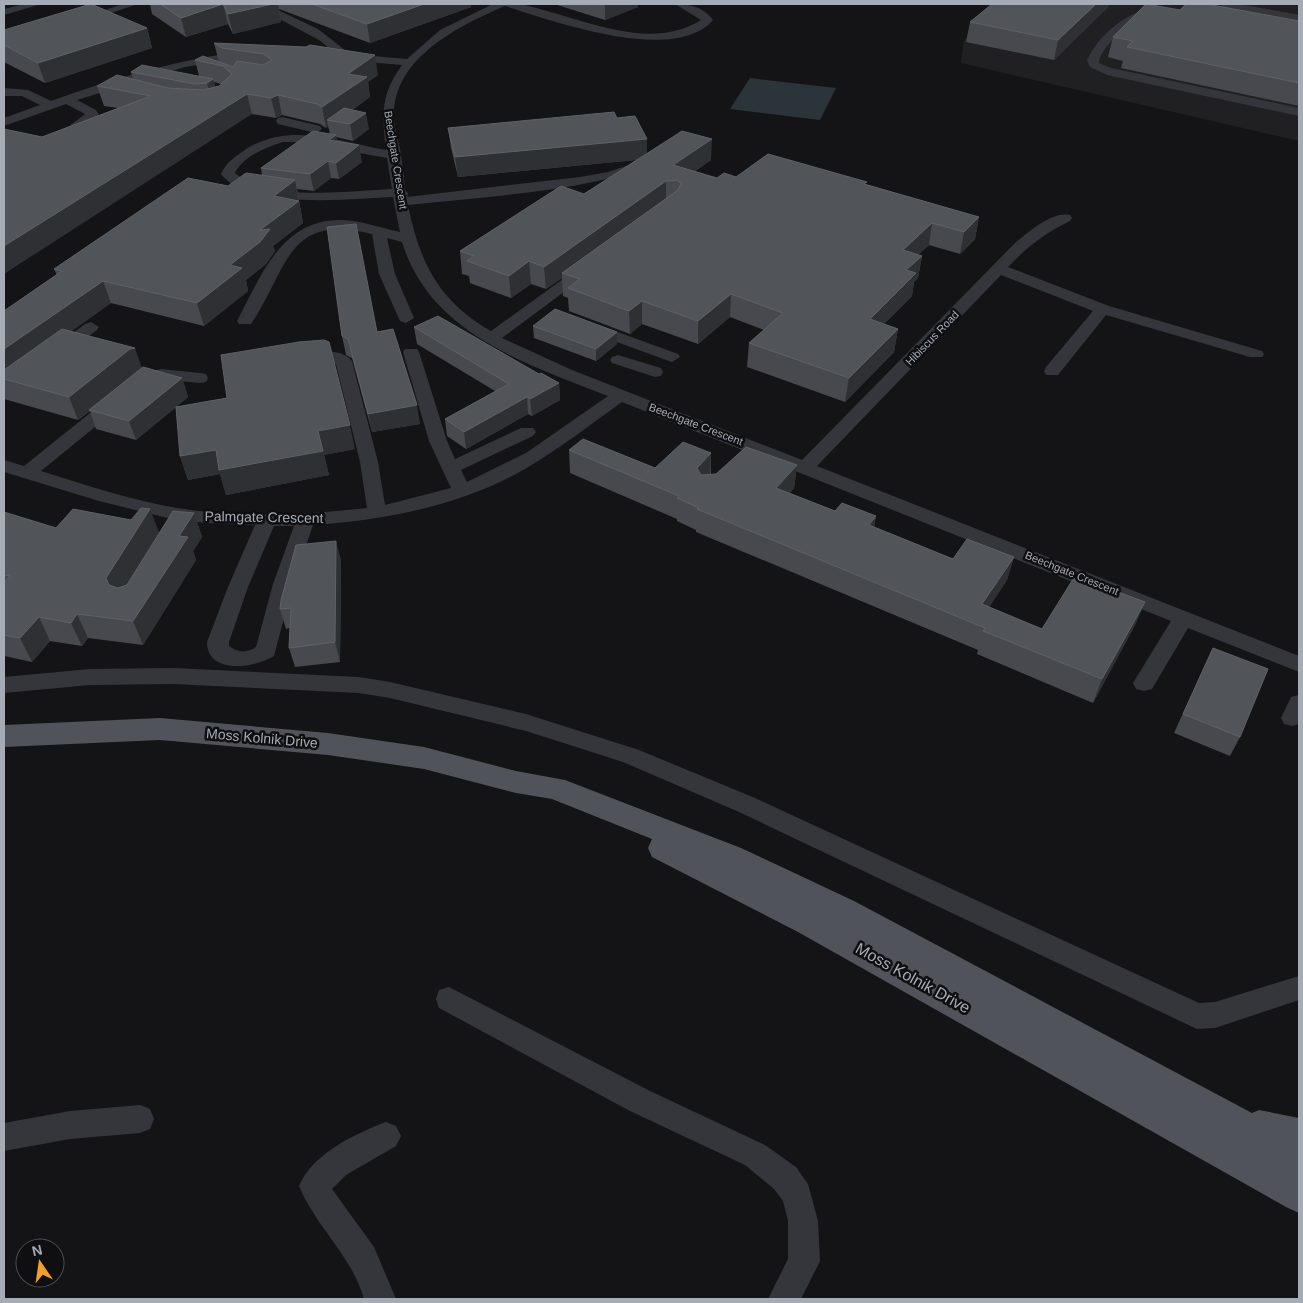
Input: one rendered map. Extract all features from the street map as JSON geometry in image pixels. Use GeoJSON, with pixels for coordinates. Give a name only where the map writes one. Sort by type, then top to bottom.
{"type":"FeatureCollection","features":[{"type":"Feature","properties":{"kind":"main road","name":"Moss Kolnik Drive"},"geometry":{"type":"LineString","coordinates":[[4,736],[160,730],[236,735],[328,744],[424,758],[516,782],[555,788],[730,857],[843,911],[1299,1158]]}},
{"type":"Feature","properties":{"kind":"main road","name":"Moss Kolnik Drive"},"geometry":{"type":"LineString","coordinates":[[516,782],[543,799],[680,855],[800,917],[1299,1194]]}},
{"type":"Feature","properties":{"kind":"main road"},"geometry":{"type":"LineString","coordinates":[[1231,1122],[1299,1136]]}},
{"type":"Feature","properties":{"kind":"street"},"geometry":{"type":"LineString","coordinates":[[4,12],[36,4]]}},
{"type":"Feature","properties":{"kind":"street"},"geometry":{"type":"LineString","coordinates":[[72,22],[134,4]]}},
{"type":"Feature","properties":{"kind":"street","name":"Beechgate Crescent"},"geometry":{"type":"LineString","coordinates":[[501,4],[454,26],[407,62],[396,80],[378,138],[394,156],[410,239],[420,270],[440,299],[457,315],[492,338],[518,352],[1299,664]]}},
{"type":"Feature","properties":{"kind":"street"},"geometry":{"type":"LineString","coordinates":[[508,4],[620,33],[657,38],[692,30],[708,20],[699,12],[680,4]]}},
{"type":"Feature","properties":{"kind":"street"},"geometry":{"type":"LineString","coordinates":[[1224,4],[1299,18]]}},
{"type":"Feature","properties":{"kind":"street"},"geometry":{"type":"LineString","coordinates":[[1276,4],[1299,8]]}},
{"type":"Feature","properties":{"kind":"street"},"geometry":{"type":"LineString","coordinates":[[1131,5],[1156,10]]}},
{"type":"Feature","properties":{"kind":"street"},"geometry":{"type":"LineString","coordinates":[[1175,7],[1141,11],[1132,15],[1096,54],[1093,60],[1094,65],[1107,71],[1299,112]]}},
{"type":"Feature","properties":{"kind":"street"},"geometry":{"type":"LineString","coordinates":[[1214,12],[1299,28]]}},
{"type":"Feature","properties":{"kind":"street"},"geometry":{"type":"LineString","coordinates":[[276,13],[328,40],[348,58]]}},
{"type":"Feature","properties":{"kind":"street"},"geometry":{"type":"LineString","coordinates":[[117,87],[109,76],[135,64],[184,54],[199,53],[213,58]]}},
{"type":"Feature","properties":{"kind":"street"},"geometry":{"type":"LineString","coordinates":[[4,122],[68,100],[117,87],[147,74],[178,65],[213,58],[259,54]]}},
{"type":"Feature","properties":{"kind":"street"},"geometry":{"type":"LineString","coordinates":[[331,56],[407,62]]}},
{"type":"Feature","properties":{"kind":"street"},"geometry":{"type":"LineString","coordinates":[[178,65],[210,71]]}},
{"type":"Feature","properties":{"kind":"street"},"geometry":{"type":"LineString","coordinates":[[147,74],[176,80]]}},
{"type":"Feature","properties":{"kind":"street"},"geometry":{"type":"LineString","coordinates":[[4,92],[24,93],[52,106]]}},
{"type":"Feature","properties":{"kind":"street"},"geometry":{"type":"LineString","coordinates":[[68,100],[93,115],[69,131]]}},
{"type":"Feature","properties":{"kind":"street"},"geometry":{"type":"LineString","coordinates":[[282,121],[352,136],[378,138]]}},
{"type":"Feature","properties":{"kind":"street"},"geometry":{"type":"LineString","coordinates":[[394,156],[298,138],[282,138],[270,140],[253,148],[232,165],[228,174],[233,180],[248,186],[305,197],[402,198],[580,181],[611,175],[641,165]]}},
{"type":"Feature","properties":{"kind":"street","name":"Hibiscus Road"},"geometry":{"type":"LineString","coordinates":[[806,467],[1034,235],[1065,218]]}},
{"type":"Feature","properties":{"kind":"street"},"geometry":{"type":"LineString","coordinates":[[245,321],[277,263],[295,240],[306,232],[340,224],[410,239]]}},
{"type":"Feature","properties":{"kind":"street"},"geometry":{"type":"LineString","coordinates":[[379,232],[387,274],[406,318]]}},
{"type":"Feature","properties":{"kind":"street"},"geometry":{"type":"LineString","coordinates":[[492,338],[601,258]]}},
{"type":"Feature","properties":{"kind":"street"},"geometry":{"type":"LineString","coordinates":[[999,269],[1103,310],[1256,354]]}},
{"type":"Feature","properties":{"kind":"street"},"geometry":{"type":"LineString","coordinates":[[535,306],[553,313]]}},
{"type":"Feature","properties":{"kind":"street"},"geometry":{"type":"LineString","coordinates":[[1052,371],[1103,310]]}},
{"type":"Feature","properties":{"kind":"street"},"geometry":{"type":"LineString","coordinates":[[580,323],[672,357]]}},
{"type":"Feature","properties":{"kind":"street"},"geometry":{"type":"LineString","coordinates":[[43,362],[91,327]]}},
{"type":"Feature","properties":{"kind":"street"},"geometry":{"type":"LineString","coordinates":[[638,367],[655,351]]}},
{"type":"Feature","properties":{"kind":"street"},"geometry":{"type":"LineString","coordinates":[[411,352],[438,441],[461,490]]}},
{"type":"Feature","properties":{"kind":"street"},"geometry":{"type":"LineString","coordinates":[[285,360],[330,356],[344,361],[368,454],[376,512]]}},
{"type":"Feature","properties":{"kind":"street"},"geometry":{"type":"LineString","coordinates":[[618,360],[655,372]]}},
{"type":"Feature","properties":{"kind":"street"},"geometry":{"type":"LineString","coordinates":[[26,473],[145,378],[164,373],[200,378]]}},
{"type":"Feature","properties":{"kind":"street","name":"Palmgate Crescent"},"geometry":{"type":"LineString","coordinates":[[5,469],[26,473],[116,500],[182,514],[267,520],[305,520],[376,512],[409,506],[461,490],[500,474],[554,444],[620,394]]}},
{"type":"Feature","properties":{"kind":"street"},"geometry":{"type":"LineString","coordinates":[[451,468],[527,432]]}},
{"type":"Feature","properties":{"kind":"street"},"geometry":{"type":"LineString","coordinates":[[741,460],[755,447]]}},
{"type":"Feature","properties":{"kind":"street"},"geometry":{"type":"LineString","coordinates":[[172,531],[182,514]]}},
{"type":"Feature","properties":{"kind":"street"},"geometry":{"type":"LineString","coordinates":[[267,520],[238,586],[218,642],[218,649],[222,654],[246,660],[257,657],[266,651],[283,584],[305,520]]}},
{"type":"Feature","properties":{"kind":"street"},"geometry":{"type":"LineString","coordinates":[[1144,683],[1184,618]]}},
{"type":"Feature","properties":{"kind":"street"},"geometry":{"type":"LineString","coordinates":[[4,685],[90,677],[173,676],[314,682],[390,690],[526,723],[631,756],[835,845],[1197,1016],[1215,1015],[1299,988]]}},
{"type":"Feature","properties":{"kind":"street"},"geometry":{"type":"LineString","coordinates":[[449,998],[640,1101],[755,1156],[784,1178],[797,1195],[803,1221],[804,1261],[784,1299]]}},
{"type":"Feature","properties":{"kind":"street"},"geometry":{"type":"LineString","coordinates":[[4,1137],[70,1125],[140,1119]]}},
{"type":"Feature","properties":{"kind":"street"},"geometry":{"type":"LineString","coordinates":[[380,1299],[376,1283],[339,1222],[318,1197],[314,1186],[335,1164],[386,1136]]}},
{"type":"Feature","properties":{"kind":"shaded area"},"geometry":{"type":"Polygon","coordinates":[[[1005,4],[1299,4],[1299,141],[961,63],[964,40],[1005,4]]]}},
{"type":"Feature","properties":{"kind":"shaded area"},"geometry":{"type":"Polygon","coordinates":[[[750,78],[836,88],[820,120],[730,109],[750,78]]]}},
{"type":"Feature","properties":{"kind":"building"},"geometry":{"type":"Polygon","coordinates":[[[91,4],[147,28],[38,63],[4,45],[4,30],[91,4]]]}},
{"type":"Feature","properties":{"kind":"building"},"geometry":{"type":"Polygon","coordinates":[[[160,4],[223,4],[181,18],[160,4]]]}},
{"type":"Feature","properties":{"kind":"building"},"geometry":{"type":"Polygon","coordinates":[[[223,4],[273,4],[228,14],[223,4]]]}},
{"type":"Feature","properties":{"kind":"building"},"geometry":{"type":"Polygon","coordinates":[[[312,4],[424,4],[367,24],[312,4]]]}},
{"type":"Feature","properties":{"kind":"building"},"geometry":{"type":"Polygon","coordinates":[[[992,4],[1096,4],[1058,40],[970,22],[992,4]]]}},
{"type":"Feature","properties":{"kind":"building"},"geometry":{"type":"Polygon","coordinates":[[[1146,4],[1180,10],[1186,4],[1207,4],[1299,21],[1299,83],[1127,47],[1133,41],[1113,37],[1146,4]]]}},
{"type":"Feature","properties":{"kind":"building"},"geometry":{"type":"Polygon","coordinates":[[[214,43],[306,47],[310,45],[375,55],[348,74],[367,77],[322,107],[317,104],[278,95],[271,98],[247,94],[4,246],[4,129],[42,137],[151,96],[97,86],[117,75],[168,88],[203,90],[219,86],[232,74],[223,66],[195,60],[203,56],[233,67],[237,61],[263,65],[272,60],[264,54],[222,48],[214,43]]]}},
{"type":"Feature","properties":{"kind":"building"},"geometry":{"type":"Polygon","coordinates":[[[142,65],[213,79],[207,83],[195,84],[131,72],[142,65]]]}},
{"type":"Feature","properties":{"kind":"building"},"geometry":{"type":"Polygon","coordinates":[[[344,108],[366,113],[350,124],[327,120],[344,108]]]}},
{"type":"Feature","properties":{"kind":"building"},"geometry":{"type":"Polygon","coordinates":[[[614,112],[617,118],[635,116],[647,139],[455,157],[448,128],[614,112]]]}},
{"type":"Feature","properties":{"kind":"building"},"geometry":{"type":"Polygon","coordinates":[[[313,131],[336,135],[329,140],[359,145],[336,163],[328,161],[310,174],[261,168],[313,131]]]}},
{"type":"Feature","properties":{"kind":"building"},"geometry":{"type":"Polygon","coordinates":[[[682,131],[712,139],[673,165],[717,178],[724,173],[736,177],[768,154],[979,217],[964,232],[932,223],[903,250],[922,256],[906,270],[916,273],[870,319],[898,329],[849,378],[749,343],[783,313],[731,294],[698,321],[642,301],[629,311],[568,288],[580,279],[562,273],[678,190],[681,184],[677,180],[666,181],[544,267],[529,261],[509,276],[467,261],[474,256],[460,251],[561,186],[584,194],[682,131]]]}},
{"type":"Feature","properties":{"kind":"building"},"geometry":{"type":"Polygon","coordinates":[[[246,173],[295,180],[274,196],[299,201],[260,230],[270,229],[260,242],[230,265],[242,268],[197,303],[103,281],[4,349],[4,311],[62,271],[54,269],[188,178],[228,186],[246,173]]]}},
{"type":"Feature","properties":{"kind":"building"},"geometry":{"type":"Polygon","coordinates":[[[356,224],[377,332],[393,329],[417,405],[368,414],[348,339],[342,336],[327,227],[356,224]]]}},
{"type":"Feature","properties":{"kind":"building"},"geometry":{"type":"Polygon","coordinates":[[[555,309],[617,332],[596,349],[533,326],[555,309]]]}},
{"type":"Feature","properties":{"kind":"building"},"geometry":{"type":"Polygon","coordinates":[[[438,316],[539,374],[541,373],[559,383],[530,399],[527,397],[464,432],[445,419],[509,384],[414,327],[438,316]]]}},
{"type":"Feature","properties":{"kind":"building"},"geometry":{"type":"Polygon","coordinates":[[[62,329],[135,348],[130,349],[69,397],[4,379],[4,370],[62,329]]]}},
{"type":"Feature","properties":{"kind":"building"},"geometry":{"type":"Polygon","coordinates":[[[324,340],[329,342],[350,425],[318,431],[323,451],[219,470],[216,450],[180,456],[176,407],[227,398],[221,355],[299,342],[324,340]]]}},
{"type":"Feature","properties":{"kind":"building"},"geometry":{"type":"Polygon","coordinates":[[[143,367],[182,378],[129,421],[89,410],[143,367]]]}},
{"type":"Feature","properties":{"kind":"building"},"geometry":{"type":"Polygon","coordinates":[[[583,439],[655,468],[683,442],[711,453],[697,468],[701,475],[716,474],[746,447],[797,465],[776,488],[835,511],[842,503],[876,516],[869,525],[953,559],[967,539],[1014,557],[982,604],[1042,629],[1075,576],[1145,602],[1102,679],[983,631],[985,628],[697,509],[699,508],[677,498],[679,496],[569,450],[583,439]]]}},
{"type":"Feature","properties":{"kind":"building"},"geometry":{"type":"Polygon","coordinates":[[[141,508],[150,509],[106,578],[109,585],[118,588],[127,585],[173,511],[194,513],[179,536],[188,537],[133,621],[77,614],[71,623],[39,617],[20,638],[4,635],[4,583],[10,576],[4,575],[4,512],[56,528],[73,509],[131,520],[141,508]]]}},
{"type":"Feature","properties":{"kind":"building"},"geometry":{"type":"Polygon","coordinates":[[[336,541],[335,642],[289,648],[291,608],[280,609],[296,545],[336,541]]]}},
{"type":"Feature","properties":{"kind":"building"},"geometry":{"type":"Polygon","coordinates":[[[1213,648],[1268,669],[1240,737],[1183,714],[1213,648]]]}}]}
